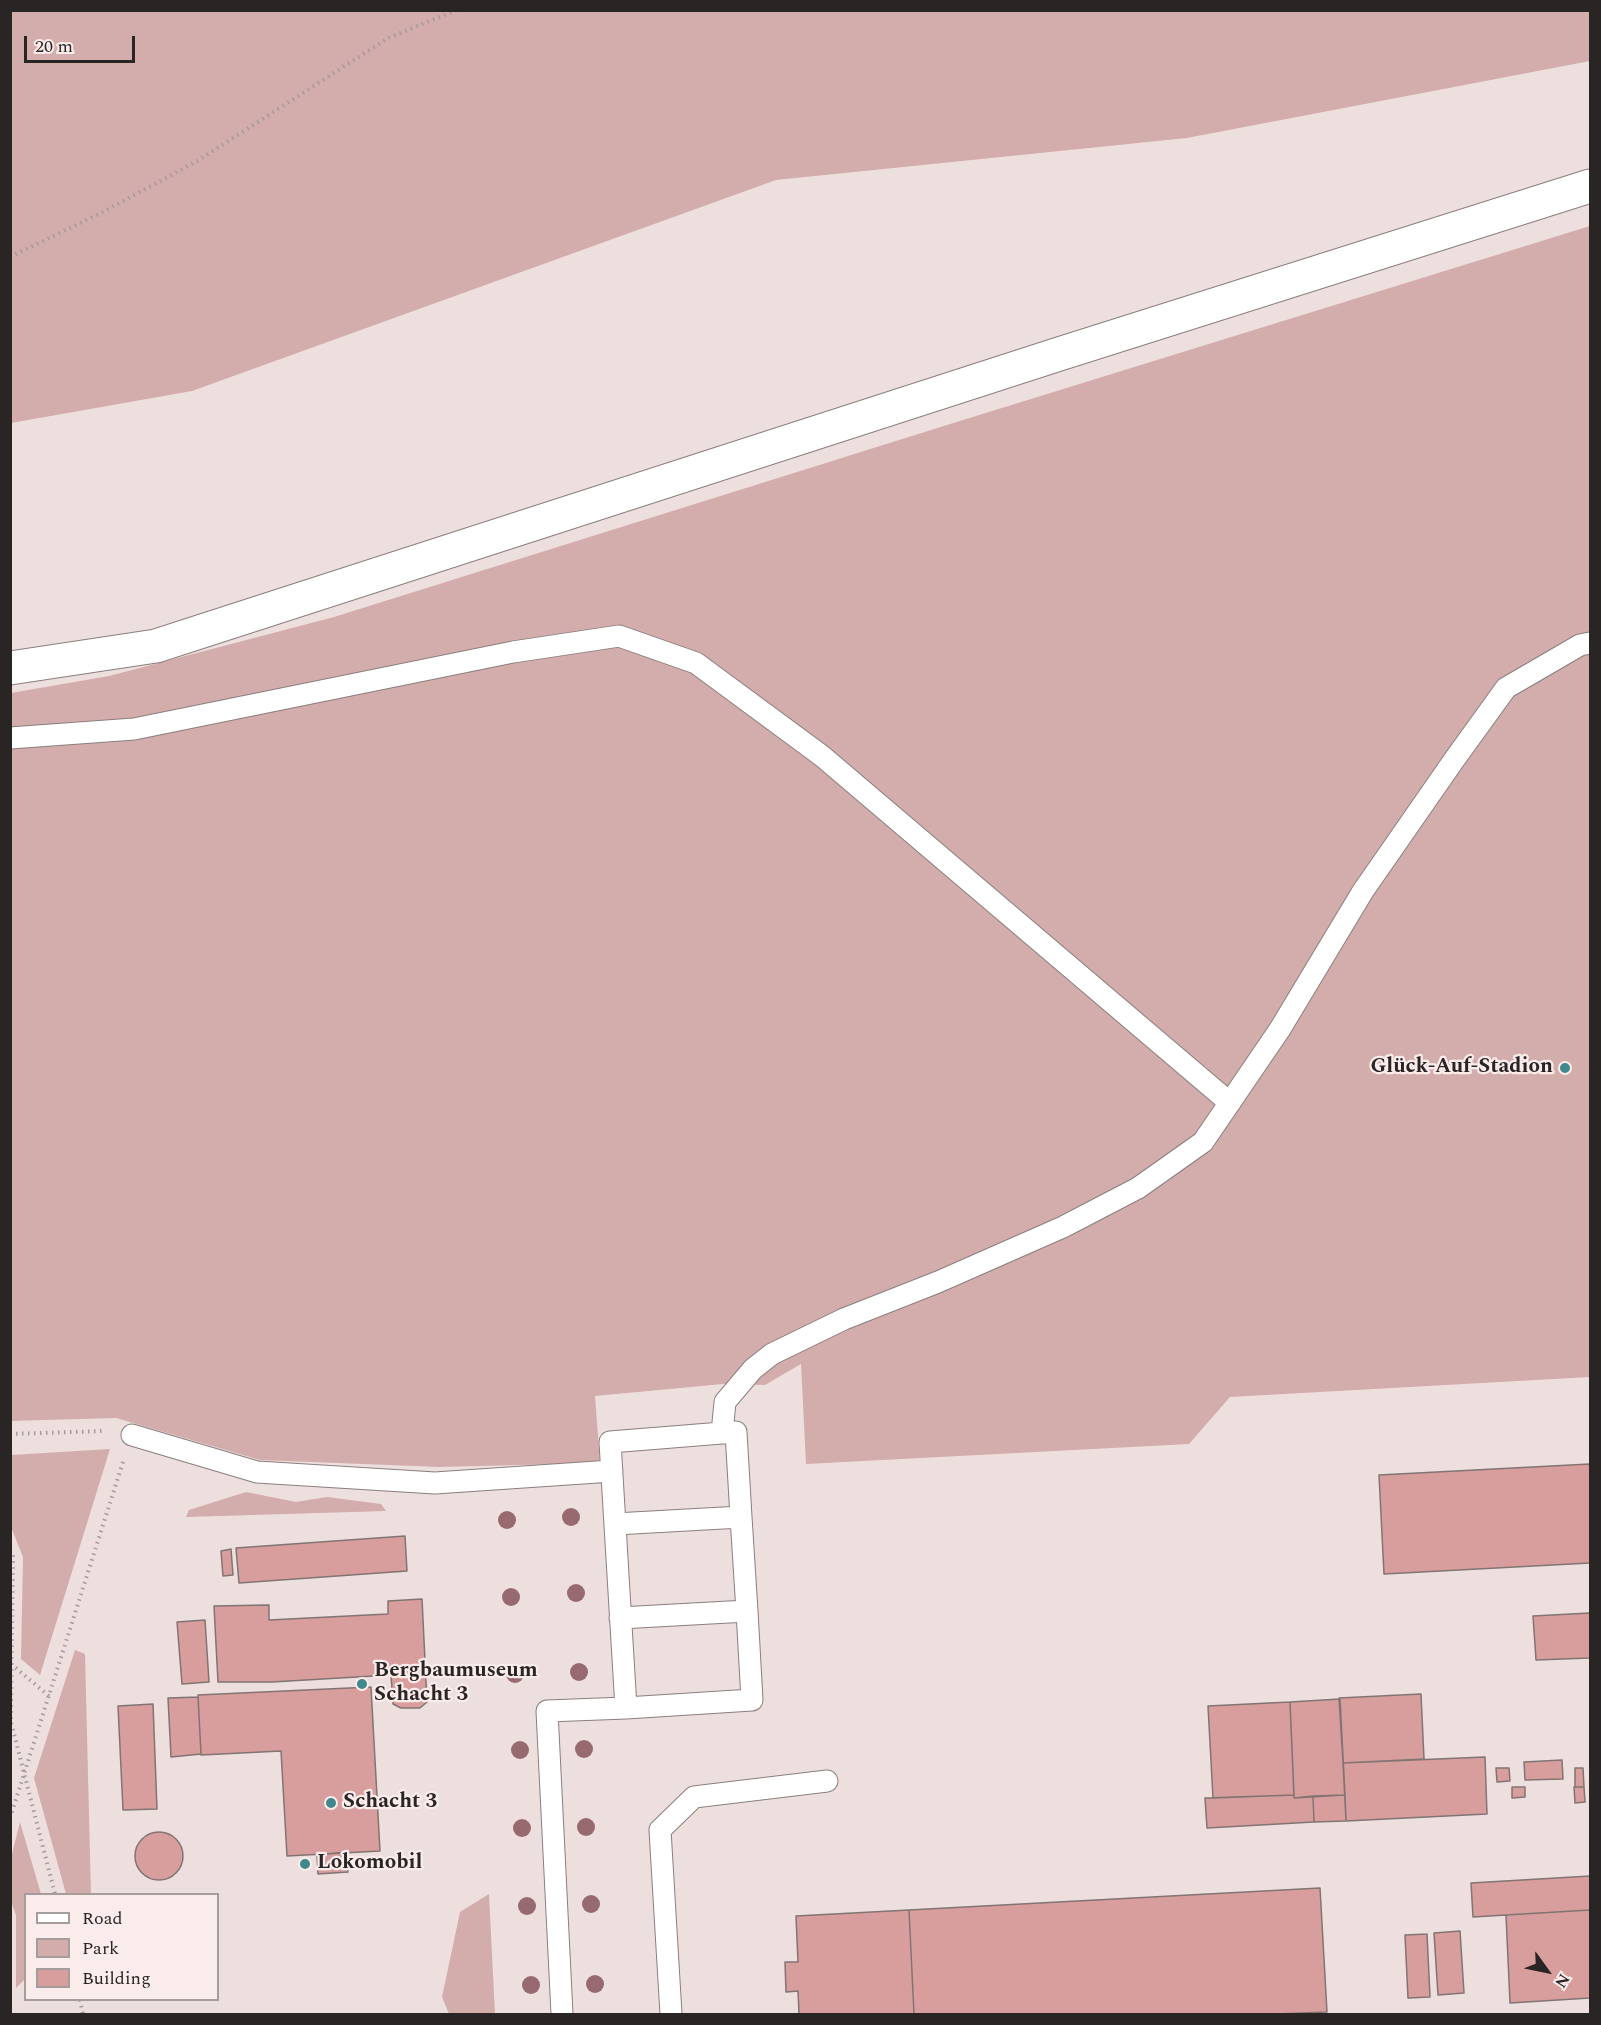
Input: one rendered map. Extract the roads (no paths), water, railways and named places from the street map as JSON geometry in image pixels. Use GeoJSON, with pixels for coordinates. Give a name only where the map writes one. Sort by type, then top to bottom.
{"type":"FeatureCollection","features":[{"type":"Feature","properties":{"kind":"main road"},"geometry":{"type":"LineString","coordinates":[[10,668],[156,646],[1044,359],[1590,186]]}},
{"type":"Feature","properties":{"kind":"lane"},"geometry":{"type":"LineString","coordinates":[[10,738],[134,729],[513,652],[619,636],[696,663],[822,756],[1230,1103]]}},
{"type":"Feature","properties":{"kind":"lane"},"geometry":{"type":"LineString","coordinates":[[722,1433],[725,1402],[753,1369],[772,1354],[843,1319],[938,1282],[1063,1227],[1138,1188],[1203,1142],[1280,1029],[1363,891],[1506,688],[1580,645],[1590,643]]}},
{"type":"Feature","properties":{"kind":"lane"},"geometry":{"type":"LineString","coordinates":[[562,2014],[547,1711],[626,1708],[752,1700],[736,1432],[610,1442],[626,1708]]}},
{"type":"Feature","properties":{"kind":"lane"},"geometry":{"type":"LineString","coordinates":[[132,1435],[257,1472],[435,1483],[612,1471]]}},
{"type":"Feature","properties":{"kind":"lane"},"geometry":{"type":"LineString","coordinates":[[615,1524],[741,1516]]}},
{"type":"Feature","properties":{"kind":"lane"},"geometry":{"type":"LineString","coordinates":[[620,1618],[747,1611]]}},
{"type":"Feature","properties":{"kind":"lane"},"geometry":{"type":"LineString","coordinates":[[671,2014],[660,1830],[694,1797],[827,1781]]}},
{"type":"Feature","properties":{"kind":"place","name":"Glück-Auf-Stadion"},"geometry":{"type":"Point","coordinates":[1565,1068]}},
{"type":"Feature","properties":{"kind":"place","name":"Bergbaumuseum Schacht 3"},"geometry":{"type":"Point","coordinates":[362,1684]}},
{"type":"Feature","properties":{"kind":"place","name":"Schacht 3"},"geometry":{"type":"Point","coordinates":[331,1803]}},
{"type":"Feature","properties":{"kind":"place","name":"Lokomobil"},"geometry":{"type":"Point","coordinates":[305,1864]}}]}
